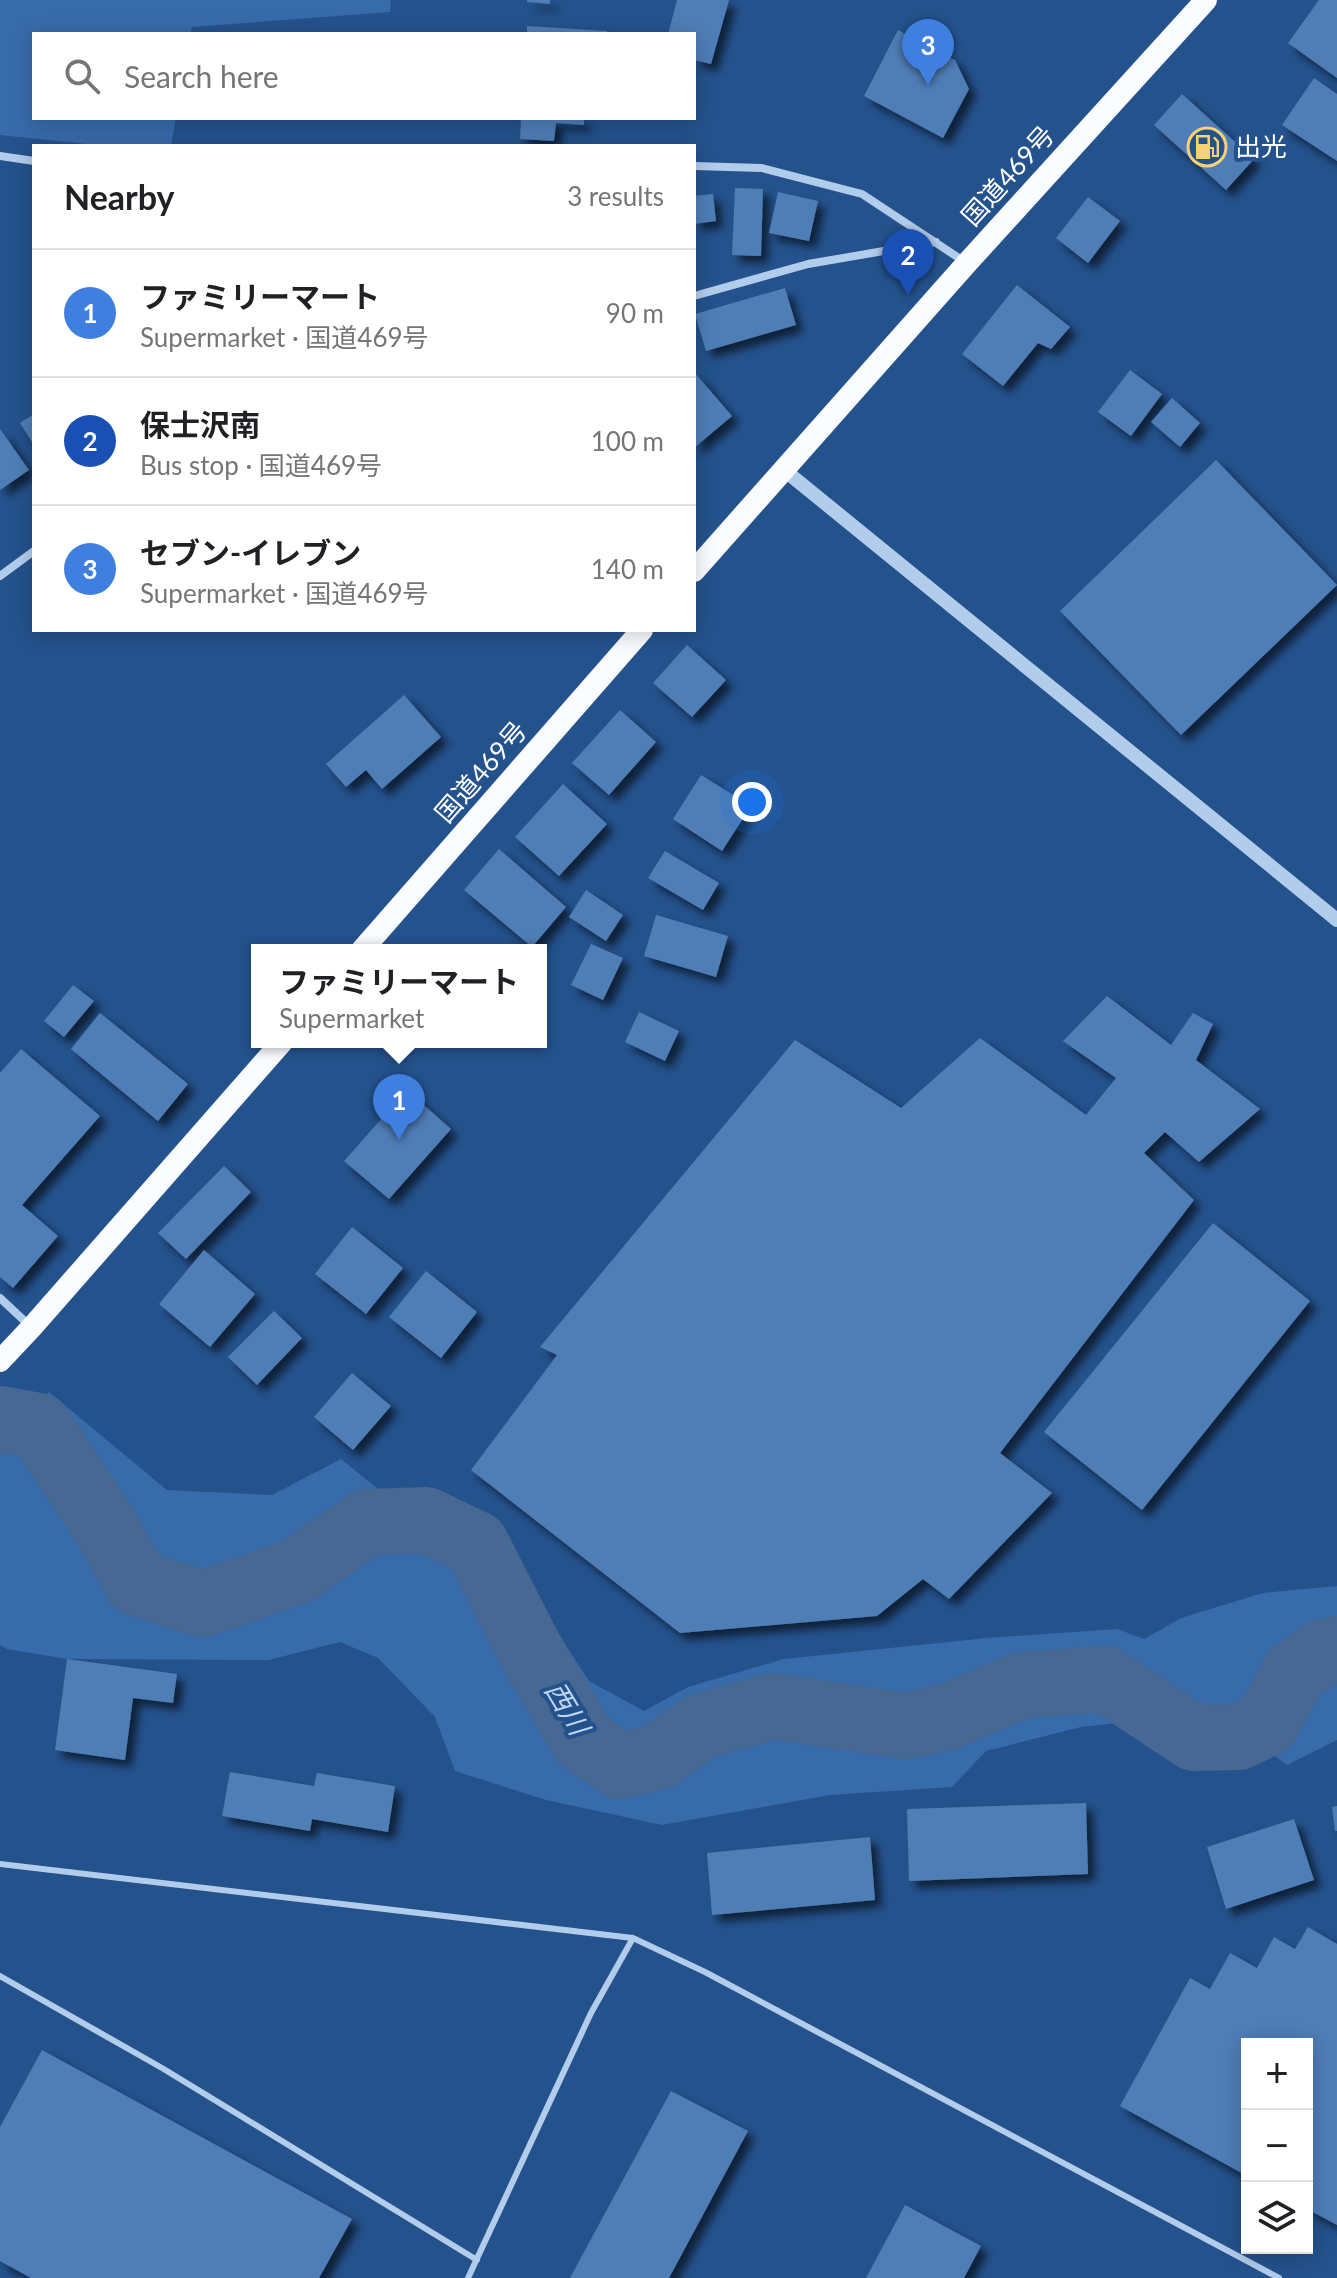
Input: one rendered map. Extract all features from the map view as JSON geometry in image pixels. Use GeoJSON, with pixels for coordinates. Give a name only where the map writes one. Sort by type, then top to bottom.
{"type":"FeatureCollection","features":[{"type":"Feature","properties":{"kind":"highway","name":"国道469号"},"geometry":{"type":"LineString","coordinates":[[696,569],[1206,0]]}},
{"type":"Feature","properties":{"kind":"highway","name":"国道469号"},"geometry":{"type":"LineString","coordinates":[[367,944],[640,632]]}},
{"type":"Feature","properties":{"kind":"highway"},"geometry":{"type":"LineString","coordinates":[[0,1361],[277,1048]]}},
{"type":"Feature","properties":{"kind":"street"},"geometry":{"type":"LineString","coordinates":[[0,156],[32,161]]}},
{"type":"Feature","properties":{"kind":"street"},"geometry":{"type":"LineString","coordinates":[[696,166],[762,168],[862,194],[967,263]]}},
{"type":"Feature","properties":{"kind":"street"},"geometry":{"type":"LineString","coordinates":[[696,295],[808,264],[936,242]]}},
{"type":"Feature","properties":{"kind":"street"},"geometry":{"type":"LineString","coordinates":[[783,469],[1337,920]]}},
{"type":"Feature","properties":{"kind":"street"},"geometry":{"type":"LineString","coordinates":[[0,576],[32,552]]}},
{"type":"Feature","properties":{"kind":"street"},"geometry":{"type":"LineString","coordinates":[[0,1298],[32,1327]]}},
{"type":"Feature","properties":{"kind":"lane"},"geometry":{"type":"LineString","coordinates":[[0,1864],[633,1938],[705,1972],[1279,2278]]}},
{"type":"Feature","properties":{"kind":"lane"},"geometry":{"type":"LineString","coordinates":[[468,2278],[591,2013],[633,1938]]}},
{"type":"Feature","properties":{"kind":"lane"},"geometry":{"type":"LineString","coordinates":[[0,1976],[162,2068],[477,2260]]}},
{"type":"Feature","properties":{"kind":"shaded area"},"geometry":{"type":"Polygon","coordinates":[[[0,0],[391,0],[390,12],[192,27],[191,32],[32,32],[32,120],[176,120],[171,144],[87,144],[0,135],[0,0]]]}},
{"type":"Feature","properties":{"kind":"shaded area"},"geometry":{"type":"Polygon","coordinates":[[[49,1392],[167,1490],[272,1495],[341,1459],[561,1638],[589,1681],[644,1711],[688,1687],[784,1659],[987,1638],[1117,1629],[1144,1639],[1181,1618],[1263,1593],[1337,1586],[1337,1740],[1287,1765],[1217,1713],[1081,1727],[986,1751],[952,1787],[830,1795],[662,1825],[546,1800],[455,1771],[435,1717],[378,1658],[340,1642],[269,1660],[67,1659],[7,1649],[0,1645],[0,1436],[49,1392]]]}},
{"type":"Feature","properties":{"kind":"building"},"geometry":{"type":"Polygon","coordinates":[[[550,0],[550,4],[527,2],[550,0]]]}},
{"type":"Feature","properties":{"kind":"building"},"geometry":{"type":"Polygon","coordinates":[[[677,0],[729,0],[711,64],[696,60],[696,32],[669,32],[677,0]]]}},
{"type":"Feature","properties":{"kind":"building"},"geometry":{"type":"Polygon","coordinates":[[[1319,0],[1337,0],[1337,78],[1288,43],[1319,0]]]}},
{"type":"Feature","properties":{"kind":"building"},"geometry":{"type":"Polygon","coordinates":[[[527,26],[607,31],[607,32],[527,32],[527,26]]]}},
{"type":"Feature","properties":{"kind":"building"},"geometry":{"type":"Polygon","coordinates":[[[898,30],[955,60],[969,89],[943,138],[864,96],[898,30]]]}},
{"type":"Feature","properties":{"kind":"building"},"geometry":{"type":"Polygon","coordinates":[[[1314,78],[1337,94],[1337,161],[1282,125],[1314,78]]]}},
{"type":"Feature","properties":{"kind":"building"},"geometry":{"type":"Polygon","coordinates":[[[1182,94],[1254,159],[1226,190],[1154,125],[1182,94]]]}},
{"type":"Feature","properties":{"kind":"building"},"geometry":{"type":"Polygon","coordinates":[[[521,120],[584,120],[584,125],[556,123],[554,141],[520,139],[521,120]]]}},
{"type":"Feature","properties":{"kind":"building"},"geometry":{"type":"Polygon","coordinates":[[[735,188],[763,189],[761,256],[732,255],[735,188]]]}},
{"type":"Feature","properties":{"kind":"building"},"geometry":{"type":"Polygon","coordinates":[[[778,192],[818,201],[809,241],[769,233],[778,192]]]}},
{"type":"Feature","properties":{"kind":"building"},"geometry":{"type":"Polygon","coordinates":[[[713,194],[716,221],[696,224],[696,196],[713,194]]]}},
{"type":"Feature","properties":{"kind":"building"},"geometry":{"type":"Polygon","coordinates":[[[1088,197],[1120,221],[1088,263],[1056,238],[1088,197]]]}},
{"type":"Feature","properties":{"kind":"building"},"geometry":{"type":"Polygon","coordinates":[[[1017,285],[1070,327],[1051,349],[1038,343],[1003,386],[962,354],[1017,285]]]}},
{"type":"Feature","properties":{"kind":"building"},"geometry":{"type":"Polygon","coordinates":[[[785,288],[796,325],[706,351],[696,314],[785,288]]]}},
{"type":"Feature","properties":{"kind":"building"},"geometry":{"type":"Polygon","coordinates":[[[1130,370],[1162,394],[1131,436],[1098,412],[1130,370]]]}},
{"type":"Feature","properties":{"kind":"building"},"geometry":{"type":"Polygon","coordinates":[[[696,374],[732,416],[696,446],[696,374]]]}},
{"type":"Feature","properties":{"kind":"building"},"geometry":{"type":"Polygon","coordinates":[[[1172,398],[1200,423],[1180,447],[1151,422],[1172,398]]]}},
{"type":"Feature","properties":{"kind":"building"},"geometry":{"type":"Polygon","coordinates":[[[32,415],[32,442],[20,423],[32,415]]]}},
{"type":"Feature","properties":{"kind":"building"},"geometry":{"type":"Polygon","coordinates":[[[0,429],[29,470],[0,490],[0,429]]]}},
{"type":"Feature","properties":{"kind":"building"},"geometry":{"type":"Polygon","coordinates":[[[1216,460],[1337,585],[1181,735],[1060,611],[1216,460]]]}},
{"type":"Feature","properties":{"kind":"building"},"geometry":{"type":"Polygon","coordinates":[[[687,645],[726,680],[692,717],[653,683],[687,645]]]}},
{"type":"Feature","properties":{"kind":"building"},"geometry":{"type":"Polygon","coordinates":[[[404,695],[441,737],[382,789],[366,770],[346,787],[326,764],[404,695]]]}},
{"type":"Feature","properties":{"kind":"building"},"geometry":{"type":"Polygon","coordinates":[[[620,710],[656,742],[609,795],[572,763],[620,710]]]}},
{"type":"Feature","properties":{"kind":"building"},"geometry":{"type":"Polygon","coordinates":[[[701,775],[751,806],[722,851],[673,819],[701,775]]]}},
{"type":"Feature","properties":{"kind":"building"},"geometry":{"type":"Polygon","coordinates":[[[563,784],[607,824],[559,876],[515,837],[563,784]]]}},
{"type":"Feature","properties":{"kind":"building"},"geometry":{"type":"Polygon","coordinates":[[[499,849],[566,907],[535,944],[528,944],[464,890],[499,849]]]}},
{"type":"Feature","properties":{"kind":"building"},"geometry":{"type":"Polygon","coordinates":[[[665,851],[719,883],[703,910],[648,878],[665,851]]]}},
{"type":"Feature","properties":{"kind":"building"},"geometry":{"type":"Polygon","coordinates":[[[586,890],[623,915],[606,941],[569,917],[586,890]]]}},
{"type":"Feature","properties":{"kind":"building"},"geometry":{"type":"Polygon","coordinates":[[[656,915],[728,936],[716,977],[644,956],[656,915]]]}},
{"type":"Feature","properties":{"kind":"building"},"geometry":{"type":"Polygon","coordinates":[[[591,944],[623,958],[603,1000],[571,985],[591,944]]]}},
{"type":"Feature","properties":{"kind":"building"},"geometry":{"type":"Polygon","coordinates":[[[73,985],[94,1001],[64,1037],[44,1021],[73,985]]]}},
{"type":"Feature","properties":{"kind":"building"},"geometry":{"type":"Polygon","coordinates":[[[1107,996],[1171,1045],[1193,1013],[1213,1024],[1196,1060],[1260,1109],[1199,1162],[1165,1132],[1144,1153],[1194,1200],[1000,1453],[1052,1493],[949,1599],[923,1579],[877,1616],[680,1633],[471,1470],[557,1355],[540,1347],[795,1040],[901,1108],[980,1038],[1086,1115],[1116,1078],[1063,1041],[1107,996]]]}},
{"type":"Feature","properties":{"kind":"building"},"geometry":{"type":"Polygon","coordinates":[[[639,1012],[679,1031],[665,1061],[625,1042],[639,1012]]]}},
{"type":"Feature","properties":{"kind":"building"},"geometry":{"type":"Polygon","coordinates":[[[100,1013],[188,1084],[158,1121],[71,1049],[100,1013]]]}},
{"type":"Feature","properties":{"kind":"building"},"geometry":{"type":"Polygon","coordinates":[[[21,1049],[100,1116],[22,1205],[58,1236],[13,1288],[0,1277],[0,1073],[21,1049]]]}},
{"type":"Feature","properties":{"kind":"building"},"geometry":{"type":"Polygon","coordinates":[[[407,1090],[451,1129],[389,1199],[344,1161],[407,1090]]]}},
{"type":"Feature","properties":{"kind":"building"},"geometry":{"type":"Polygon","coordinates":[[[224,1166],[251,1192],[186,1259],[158,1233],[224,1166]]]}},
{"type":"Feature","properties":{"kind":"building"},"geometry":{"type":"Polygon","coordinates":[[[1213,1223],[1310,1301],[1142,1510],[1044,1432],[1213,1223]]]}},
{"type":"Feature","properties":{"kind":"building"},"geometry":{"type":"Polygon","coordinates":[[[352,1227],[403,1268],[366,1314],[315,1274],[352,1227]]]}},
{"type":"Feature","properties":{"kind":"building"},"geometry":{"type":"Polygon","coordinates":[[[204,1250],[255,1294],[210,1347],[159,1304],[204,1250]]]}},
{"type":"Feature","properties":{"kind":"building"},"geometry":{"type":"Polygon","coordinates":[[[426,1271],[477,1312],[441,1358],[389,1317],[426,1271]]]}},
{"type":"Feature","properties":{"kind":"building"},"geometry":{"type":"Polygon","coordinates":[[[274,1311],[302,1338],[257,1385],[228,1357],[274,1311]]]}},
{"type":"Feature","properties":{"kind":"building"},"geometry":{"type":"Polygon","coordinates":[[[352,1373],[391,1406],[353,1450],[314,1417],[352,1373]]]}},
{"type":"Feature","properties":{"kind":"building"},"geometry":{"type":"Polygon","coordinates":[[[67,1659],[177,1674],[173,1703],[133,1698],[125,1760],[55,1750],[67,1659]]]}},
{"type":"Feature","properties":{"kind":"building"},"geometry":{"type":"Polygon","coordinates":[[[230,1772],[314,1786],[317,1773],[395,1786],[388,1832],[312,1819],[310,1831],[222,1816],[230,1772]]]}},
{"type":"Feature","properties":{"kind":"building"},"geometry":{"type":"Polygon","coordinates":[[[1086,1803],[1088,1874],[909,1881],[907,1809],[1086,1803]]]}},
{"type":"Feature","properties":{"kind":"building"},"geometry":{"type":"Polygon","coordinates":[[[1337,1806],[1337,1831],[1335,1831],[1332,1807],[1337,1806]]]}},
{"type":"Feature","properties":{"kind":"building"},"geometry":{"type":"Polygon","coordinates":[[[1294,1819],[1314,1880],[1226,1909],[1207,1847],[1294,1819]]]}},
{"type":"Feature","properties":{"kind":"building"},"geometry":{"type":"Polygon","coordinates":[[[870,1837],[875,1900],[712,1915],[707,1853],[870,1837]]]}},
{"type":"Feature","properties":{"kind":"building"},"geometry":{"type":"Polygon","coordinates":[[[1308,1927],[1337,1944],[1337,2225],[1313,2212],[1313,2038],[1241,2038],[1241,2173],[1120,2106],[1190,1978],[1210,1989],[1230,1953],[1257,1968],[1274,1937],[1295,1949],[1308,1927]]]}},
{"type":"Feature","properties":{"kind":"building"},"geometry":{"type":"Polygon","coordinates":[[[42,2050],[352,2219],[319,2278],[31,2278],[0,2261],[0,2127],[42,2050]]]}},
{"type":"Feature","properties":{"kind":"building"},"geometry":{"type":"Polygon","coordinates":[[[671,2091],[748,2131],[669,2278],[570,2278],[671,2091]]]}},
{"type":"Feature","properties":{"kind":"building"},"geometry":{"type":"Polygon","coordinates":[[[905,2205],[981,2246],[964,2278],[866,2278],[905,2205]]]}},
{"type":"Feature","properties":{"kind":"waterway","name":"西川"},"geometry":{"type":"LineString","coordinates":[[0,1419],[39,1426],[104,1524],[137,1583],[203,1604],[297,1571],[368,1522],[426,1520],[476,1544],[529,1648],[583,1740],[620,1766],[658,1757],[702,1726],[773,1706],[906,1726],[947,1717],[1022,1685],[1105,1679],[1194,1738],[1239,1737],[1267,1723],[1294,1673],[1322,1653],[1337,1649]]}},
{"type":"Feature","properties":{"kind":"place","name":"セブン-イレブン"},"geometry":{"type":"Point","coordinates":[928,85]}},
{"type":"Feature","properties":{"kind":"place","name":"出光"},"geometry":{"type":"Point","coordinates":[1207,147]}},
{"type":"Feature","properties":{"kind":"place","name":"保士沢南"},"geometry":{"type":"Point","coordinates":[908,295]}},
{"type":"Feature","properties":{"kind":"place","name":"ファミリーマート"},"geometry":{"type":"Point","coordinates":[399,1140]}}]}
